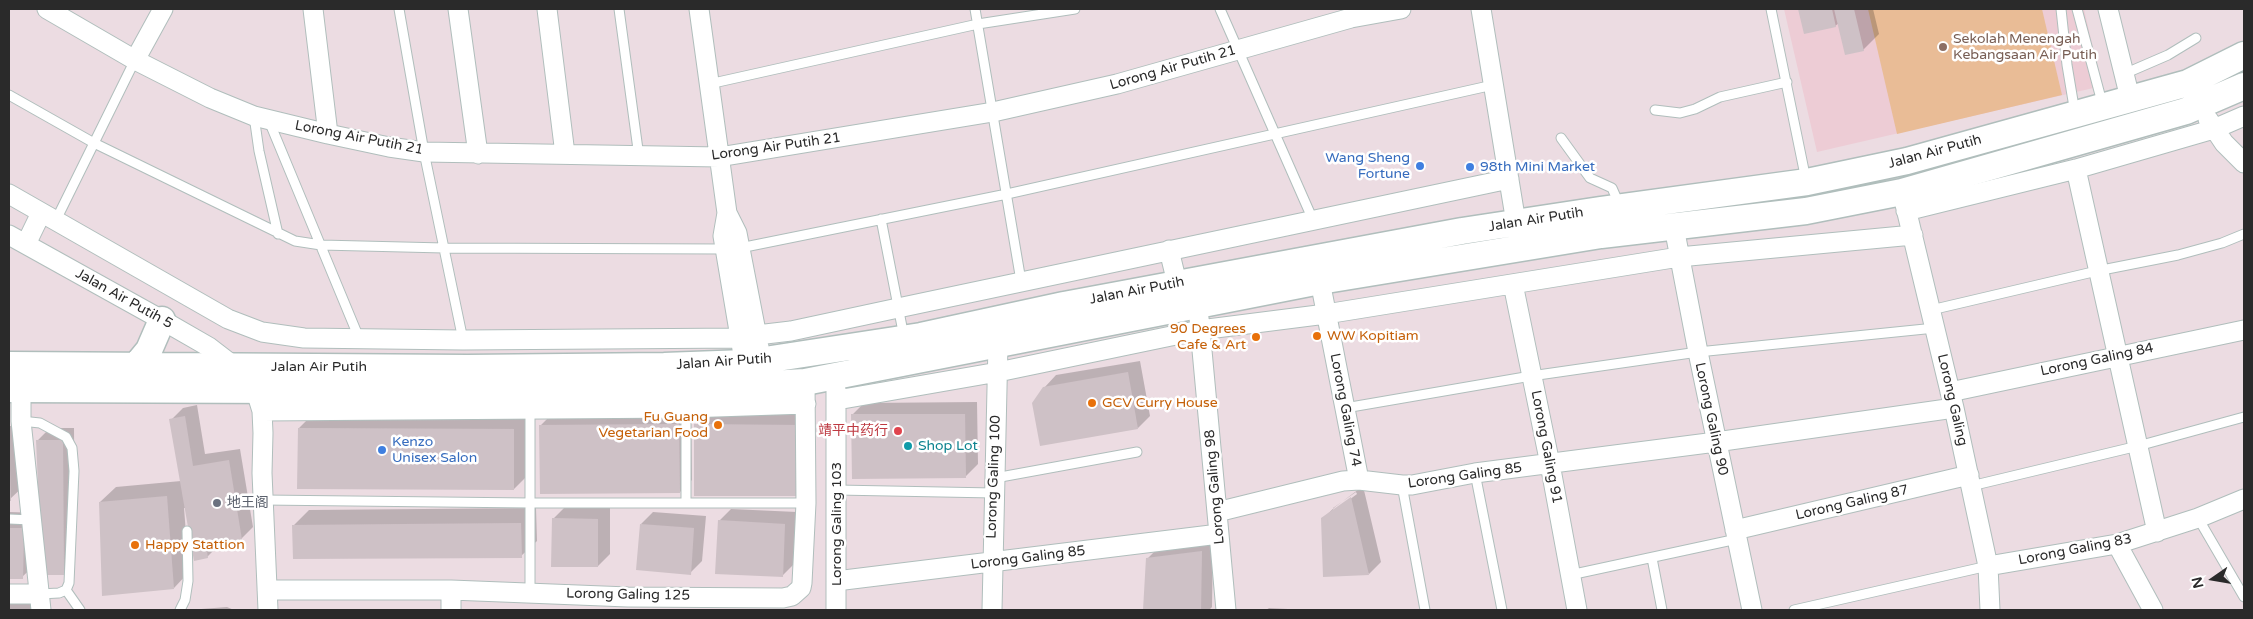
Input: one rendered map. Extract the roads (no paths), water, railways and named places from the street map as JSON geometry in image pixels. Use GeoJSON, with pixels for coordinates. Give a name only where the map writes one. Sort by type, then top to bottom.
{"type":"FeatureCollection","features":[{"type":"Feature","properties":{"kind":"street","name":"Lorong Air Putih 21"},"geometry":{"type":"LineString","coordinates":[[48,9],[135,60],[210,98],[262,119],[389,147],[424,152],[639,157],[719,157],[993,112],[1117,84],[1238,50],[1350,13],[1401,9]]}},
{"type":"Feature","properties":{"kind":"street"},"geometry":{"type":"LineString","coordinates":[[135,60],[163,9]]}},
{"type":"Feature","properties":{"kind":"street"},"geometry":{"type":"LineString","coordinates":[[312,9],[328,134]]}},
{"type":"Feature","properties":{"kind":"street"},"geometry":{"type":"LineString","coordinates":[[458,9],[478,154]]}},
{"type":"Feature","properties":{"kind":"street"},"geometry":{"type":"LineString","coordinates":[[547,9],[565,154]]}},
{"type":"Feature","properties":{"kind":"street"},"geometry":{"type":"LineString","coordinates":[[699,9],[727,213],[737,233],[732,248],[755,374]]}},
{"type":"Feature","properties":{"kind":"street"},"geometry":{"type":"LineString","coordinates":[[1481,9],[1520,248]]}},
{"type":"Feature","properties":{"kind":"street"},"geometry":{"type":"LineString","coordinates":[[2108,9],[2130,98]]}},
{"type":"Feature","properties":{"kind":"street","name":"Jalan Air Putih"},"geometry":{"type":"LineString","coordinates":[[15,389],[259,400],[580,391],[686,398],[755,374],[904,339],[1177,283],[1462,231],[1620,207],[1807,182],[1907,161],[2188,83],[2244,55]]}},
{"type":"Feature","properties":{"kind":"street"},"geometry":{"type":"LineString","coordinates":[[2188,83],[2214,129],[2224,143],[2244,164]]}},
{"type":"Feature","properties":{"kind":"street","name":"Jalan Air Putih"},"geometry":{"type":"LineString","coordinates":[[9,365],[236,368],[664,366],[755,374],[805,393],[836,388],[998,344],[1320,281],[1600,235],[1904,201],[2201,106],[2244,86]]}},
{"type":"Feature","properties":{"kind":"street"},"geometry":{"type":"LineString","coordinates":[[1904,201],[2076,169],[2214,129],[2244,116]]}},
{"type":"Feature","properties":{"kind":"street"},"geometry":{"type":"LineString","coordinates":[[2076,169],[2158,532]]}},
{"type":"Feature","properties":{"kind":"street"},"geometry":{"type":"LineString","coordinates":[[9,194],[228,319],[262,332],[304,338],[463,340],[749,336],[791,331],[1509,179]]}},
{"type":"Feature","properties":{"kind":"street","name":"Lorong Galing"},"geometry":{"type":"LineString","coordinates":[[1904,201],[1970,480],[1988,566],[1990,610]]}},
{"type":"Feature","properties":{"kind":"street"},"geometry":{"type":"LineString","coordinates":[[26,244],[49,216]]}},
{"type":"Feature","properties":{"kind":"street","name":"Lorong Galing 90"},"geometry":{"type":"LineString","coordinates":[[1674,227],[1678,257],[1752,610]]}},
{"type":"Feature","properties":{"kind":"street"},"geometry":{"type":"LineString","coordinates":[[836,388],[998,372],[1200,330],[1326,314],[1678,257],[1913,235]]}},
{"type":"Feature","properties":{"kind":"street","name":"Jalan Air Putih 5"},"geometry":{"type":"LineString","coordinates":[[9,236],[209,347],[236,368]]}},
{"type":"Feature","properties":{"kind":"street"},"geometry":{"type":"LineString","coordinates":[[1169,250],[1177,283]]}},
{"type":"Feature","properties":{"kind":"street"},"geometry":{"type":"LineString","coordinates":[[1021,281],[1026,314]]}},
{"type":"Feature","properties":{"kind":"street","name":"Lorong Galing 74"},"geometry":{"type":"LineString","coordinates":[[1320,281],[1359,480]]}},
{"type":"Feature","properties":{"kind":"street","name":"Lorong Galing 91"},"geometry":{"type":"LineString","coordinates":[[1513,284],[1550,464],[1577,610]]}},
{"type":"Feature","properties":{"kind":"street","name":"Lorong Galing 98"},"geometry":{"type":"LineString","coordinates":[[1198,304],[1226,610]]}},
{"type":"Feature","properties":{"kind":"street"},"geometry":{"type":"LineString","coordinates":[[1126,319],[1132,344]]}},
{"type":"Feature","properties":{"kind":"street"},"geometry":{"type":"LineString","coordinates":[[135,367],[150,350],[162,320]]}},
{"type":"Feature","properties":{"kind":"street","name":"Lorong Galing 84"},"geometry":{"type":"LineString","coordinates":[[1716,442],[1952,400],[2117,356],[2244,330]]}},
{"type":"Feature","properties":{"kind":"street"},"geometry":{"type":"LineString","coordinates":[[463,340],[467,368]]}},
{"type":"Feature","properties":{"kind":"street","name":"Lorong Galing 100"},"geometry":{"type":"LineString","coordinates":[[992,610],[998,344]]}},
{"type":"Feature","properties":{"kind":"street"},"geometry":{"type":"LineString","coordinates":[[236,368],[259,400],[268,610]]}},
{"type":"Feature","properties":{"kind":"street","name":"Lorong Galing 103"},"geometry":{"type":"LineString","coordinates":[[836,388],[836,610]]}},
{"type":"Feature","properties":{"kind":"street"},"geometry":{"type":"LineString","coordinates":[[9,594],[41,602],[32,520],[15,421],[15,389]]}},
{"type":"Feature","properties":{"kind":"street"},"geometry":{"type":"LineString","coordinates":[[259,400],[530,409],[686,398],[805,393]]}},
{"type":"Feature","properties":{"kind":"street","name":"Lorong Galing 125"},"geometry":{"type":"LineString","coordinates":[[267,590],[530,592],[628,603],[783,598],[792,596],[801,588],[802,583],[806,503],[805,393]]}},
{"type":"Feature","properties":{"kind":"street","name":"Lorong Galing 85"},"geometry":{"type":"LineString","coordinates":[[1217,512],[1324,485],[1359,480],[1402,486],[1475,474],[1716,442]]}},
{"type":"Feature","properties":{"kind":"street","name":"Lorong Galing 87"},"geometry":{"type":"LineString","coordinates":[[1736,535],[1970,480]]}},
{"type":"Feature","properties":{"kind":"street","name":"Lorong Galing 83"},"geometry":{"type":"LineString","coordinates":[[1988,566],[2117,544],[2198,518],[2244,499]]}},
{"type":"Feature","properties":{"kind":"street","name":"Lorong Galing 85"},"geometry":{"type":"LineString","coordinates":[[836,581],[1219,534]]}},
{"type":"Feature","properties":{"kind":"street"},"geometry":{"type":"LineString","coordinates":[[2117,544],[2153,610]]}},
{"type":"Feature","properties":{"kind":"street"},"geometry":{"type":"LineString","coordinates":[[451,610],[452,590]]}},
{"type":"Feature","properties":{"kind":"lane"},"geometry":{"type":"LineString","coordinates":[[399,9],[424,152],[463,340]]}},
{"type":"Feature","properties":{"kind":"lane"},"geometry":{"type":"LineString","coordinates":[[618,9],[639,157]]}},
{"type":"Feature","properties":{"kind":"lane"},"geometry":{"type":"LineString","coordinates":[[976,9],[1021,281]]}},
{"type":"Feature","properties":{"kind":"lane"},"geometry":{"type":"LineString","coordinates":[[709,84],[978,24],[1075,9]]}},
{"type":"Feature","properties":{"kind":"lane"},"geometry":{"type":"LineString","coordinates":[[1220,9],[1313,220]]}},
{"type":"Feature","properties":{"kind":"lane"},"geometry":{"type":"LineString","coordinates":[[1771,9],[1807,182]]}},
{"type":"Feature","properties":{"kind":"lane"},"geometry":{"type":"LineString","coordinates":[[2061,9],[2075,114]]}},
{"type":"Feature","properties":{"kind":"lane"},"geometry":{"type":"LineString","coordinates":[[2077,9],[2103,106]]}},
{"type":"Feature","properties":{"kind":"lane"},"geometry":{"type":"LineString","coordinates":[[2124,74],[2168,55],[2196,38]]}},
{"type":"Feature","properties":{"kind":"lane"},"geometry":{"type":"LineString","coordinates":[[49,216],[94,144],[135,60]]}},
{"type":"Feature","properties":{"kind":"lane"},"geometry":{"type":"LineString","coordinates":[[1655,110],[1680,113],[1695,109],[1720,97],[1787,82]]}},
{"type":"Feature","properties":{"kind":"lane"},"geometry":{"type":"LineString","coordinates":[[9,95],[94,144],[295,241],[321,245],[444,248],[732,248],[1007,194],[1494,85]]}},
{"type":"Feature","properties":{"kind":"lane"},"geometry":{"type":"LineString","coordinates":[[262,119],[259,151],[278,234]]}},
{"type":"Feature","properties":{"kind":"lane"},"geometry":{"type":"LineString","coordinates":[[262,119],[321,245],[359,338]]}},
{"type":"Feature","properties":{"kind":"lane"},"geometry":{"type":"LineString","coordinates":[[1561,138],[1590,178],[1612,188],[1620,207]]}},
{"type":"Feature","properties":{"kind":"lane"},"geometry":{"type":"LineString","coordinates":[[881,220],[904,339]]}},
{"type":"Feature","properties":{"kind":"lane"},"geometry":{"type":"LineString","coordinates":[[1345,408],[1532,376],[1933,319],[2098,271],[2222,244],[2244,234]]}},
{"type":"Feature","properties":{"kind":"lane"},"geometry":{"type":"LineString","coordinates":[[686,398],[686,502]]}},
{"type":"Feature","properties":{"kind":"lane"},"geometry":{"type":"LineString","coordinates":[[530,409],[530,592]]}},
{"type":"Feature","properties":{"kind":"lane"},"geometry":{"type":"LineString","coordinates":[[1970,480],[2138,446],[2244,417]]}},
{"type":"Feature","properties":{"kind":"lane"},"geometry":{"type":"LineString","coordinates":[[15,421],[40,422],[57,430],[66,437],[72,448],[74,471],[69,583],[66,590],[41,602]]}},
{"type":"Feature","properties":{"kind":"lane"},"geometry":{"type":"LineString","coordinates":[[837,490],[994,486],[1137,452]]}},
{"type":"Feature","properties":{"kind":"lane"},"geometry":{"type":"LineString","coordinates":[[1475,474],[1502,610]]}},
{"type":"Feature","properties":{"kind":"lane"},"geometry":{"type":"LineString","coordinates":[[1402,486],[1425,610]]}},
{"type":"Feature","properties":{"kind":"lane"},"geometry":{"type":"LineString","coordinates":[[263,500],[530,503],[806,503]]}},
{"type":"Feature","properties":{"kind":"lane"},"geometry":{"type":"LineString","coordinates":[[2198,518],[2244,597]]}},
{"type":"Feature","properties":{"kind":"lane"},"geometry":{"type":"LineString","coordinates":[[9,519],[32,520]]}},
{"type":"Feature","properties":{"kind":"lane"},"geometry":{"type":"LineString","coordinates":[[180,610],[185,600],[188,581],[187,531]]}},
{"type":"Feature","properties":{"kind":"lane"},"geometry":{"type":"LineString","coordinates":[[1570,576],[1652,558],[1736,535]]}},
{"type":"Feature","properties":{"kind":"lane"},"geometry":{"type":"LineString","coordinates":[[1652,558],[1662,610]]}},
{"type":"Feature","properties":{"kind":"lane"},"geometry":{"type":"LineString","coordinates":[[1794,610],[1988,566]]}},
{"type":"Feature","properties":{"kind":"lane"},"geometry":{"type":"LineString","coordinates":[[66,590],[80,610]]}},
{"type":"Feature","properties":{"kind":"place","name":"Sekolah Menengah Kebangsaan Air Putih"},"geometry":{"type":"Point","coordinates":[1943,47]}},
{"type":"Feature","properties":{"kind":"place","name":"Wang Sheng Fortune"},"geometry":{"type":"Point","coordinates":[1420,166]}},
{"type":"Feature","properties":{"kind":"place","name":"98th Mini Market"},"geometry":{"type":"Point","coordinates":[1470,167]}},
{"type":"Feature","properties":{"kind":"place","name":"WW Kopitiam"},"geometry":{"type":"Point","coordinates":[1317,336]}},
{"type":"Feature","properties":{"kind":"place","name":"90 Degrees Cafe & Art"},"geometry":{"type":"Point","coordinates":[1256,337]}},
{"type":"Feature","properties":{"kind":"place","name":"GCV Curry House"},"geometry":{"type":"Point","coordinates":[1092,403]}},
{"type":"Feature","properties":{"kind":"place","name":"Fu Guang Vegetarian Food"},"geometry":{"type":"Point","coordinates":[718,425]}},
{"type":"Feature","properties":{"kind":"place","name":"靖平中药行"},"geometry":{"type":"Point","coordinates":[898,431]}},
{"type":"Feature","properties":{"kind":"place","name":"Shop Lot"},"geometry":{"type":"Point","coordinates":[908,446]}},
{"type":"Feature","properties":{"kind":"place","name":"Kenzo Unisex Salon"},"geometry":{"type":"Point","coordinates":[382,450]}},
{"type":"Feature","properties":{"kind":"place","name":"地王阁"},"geometry":{"type":"Point","coordinates":[217,503]}},
{"type":"Feature","properties":{"kind":"place","name":"Happy Stattion"},"geometry":{"type":"Point","coordinates":[135,545]}}]}
